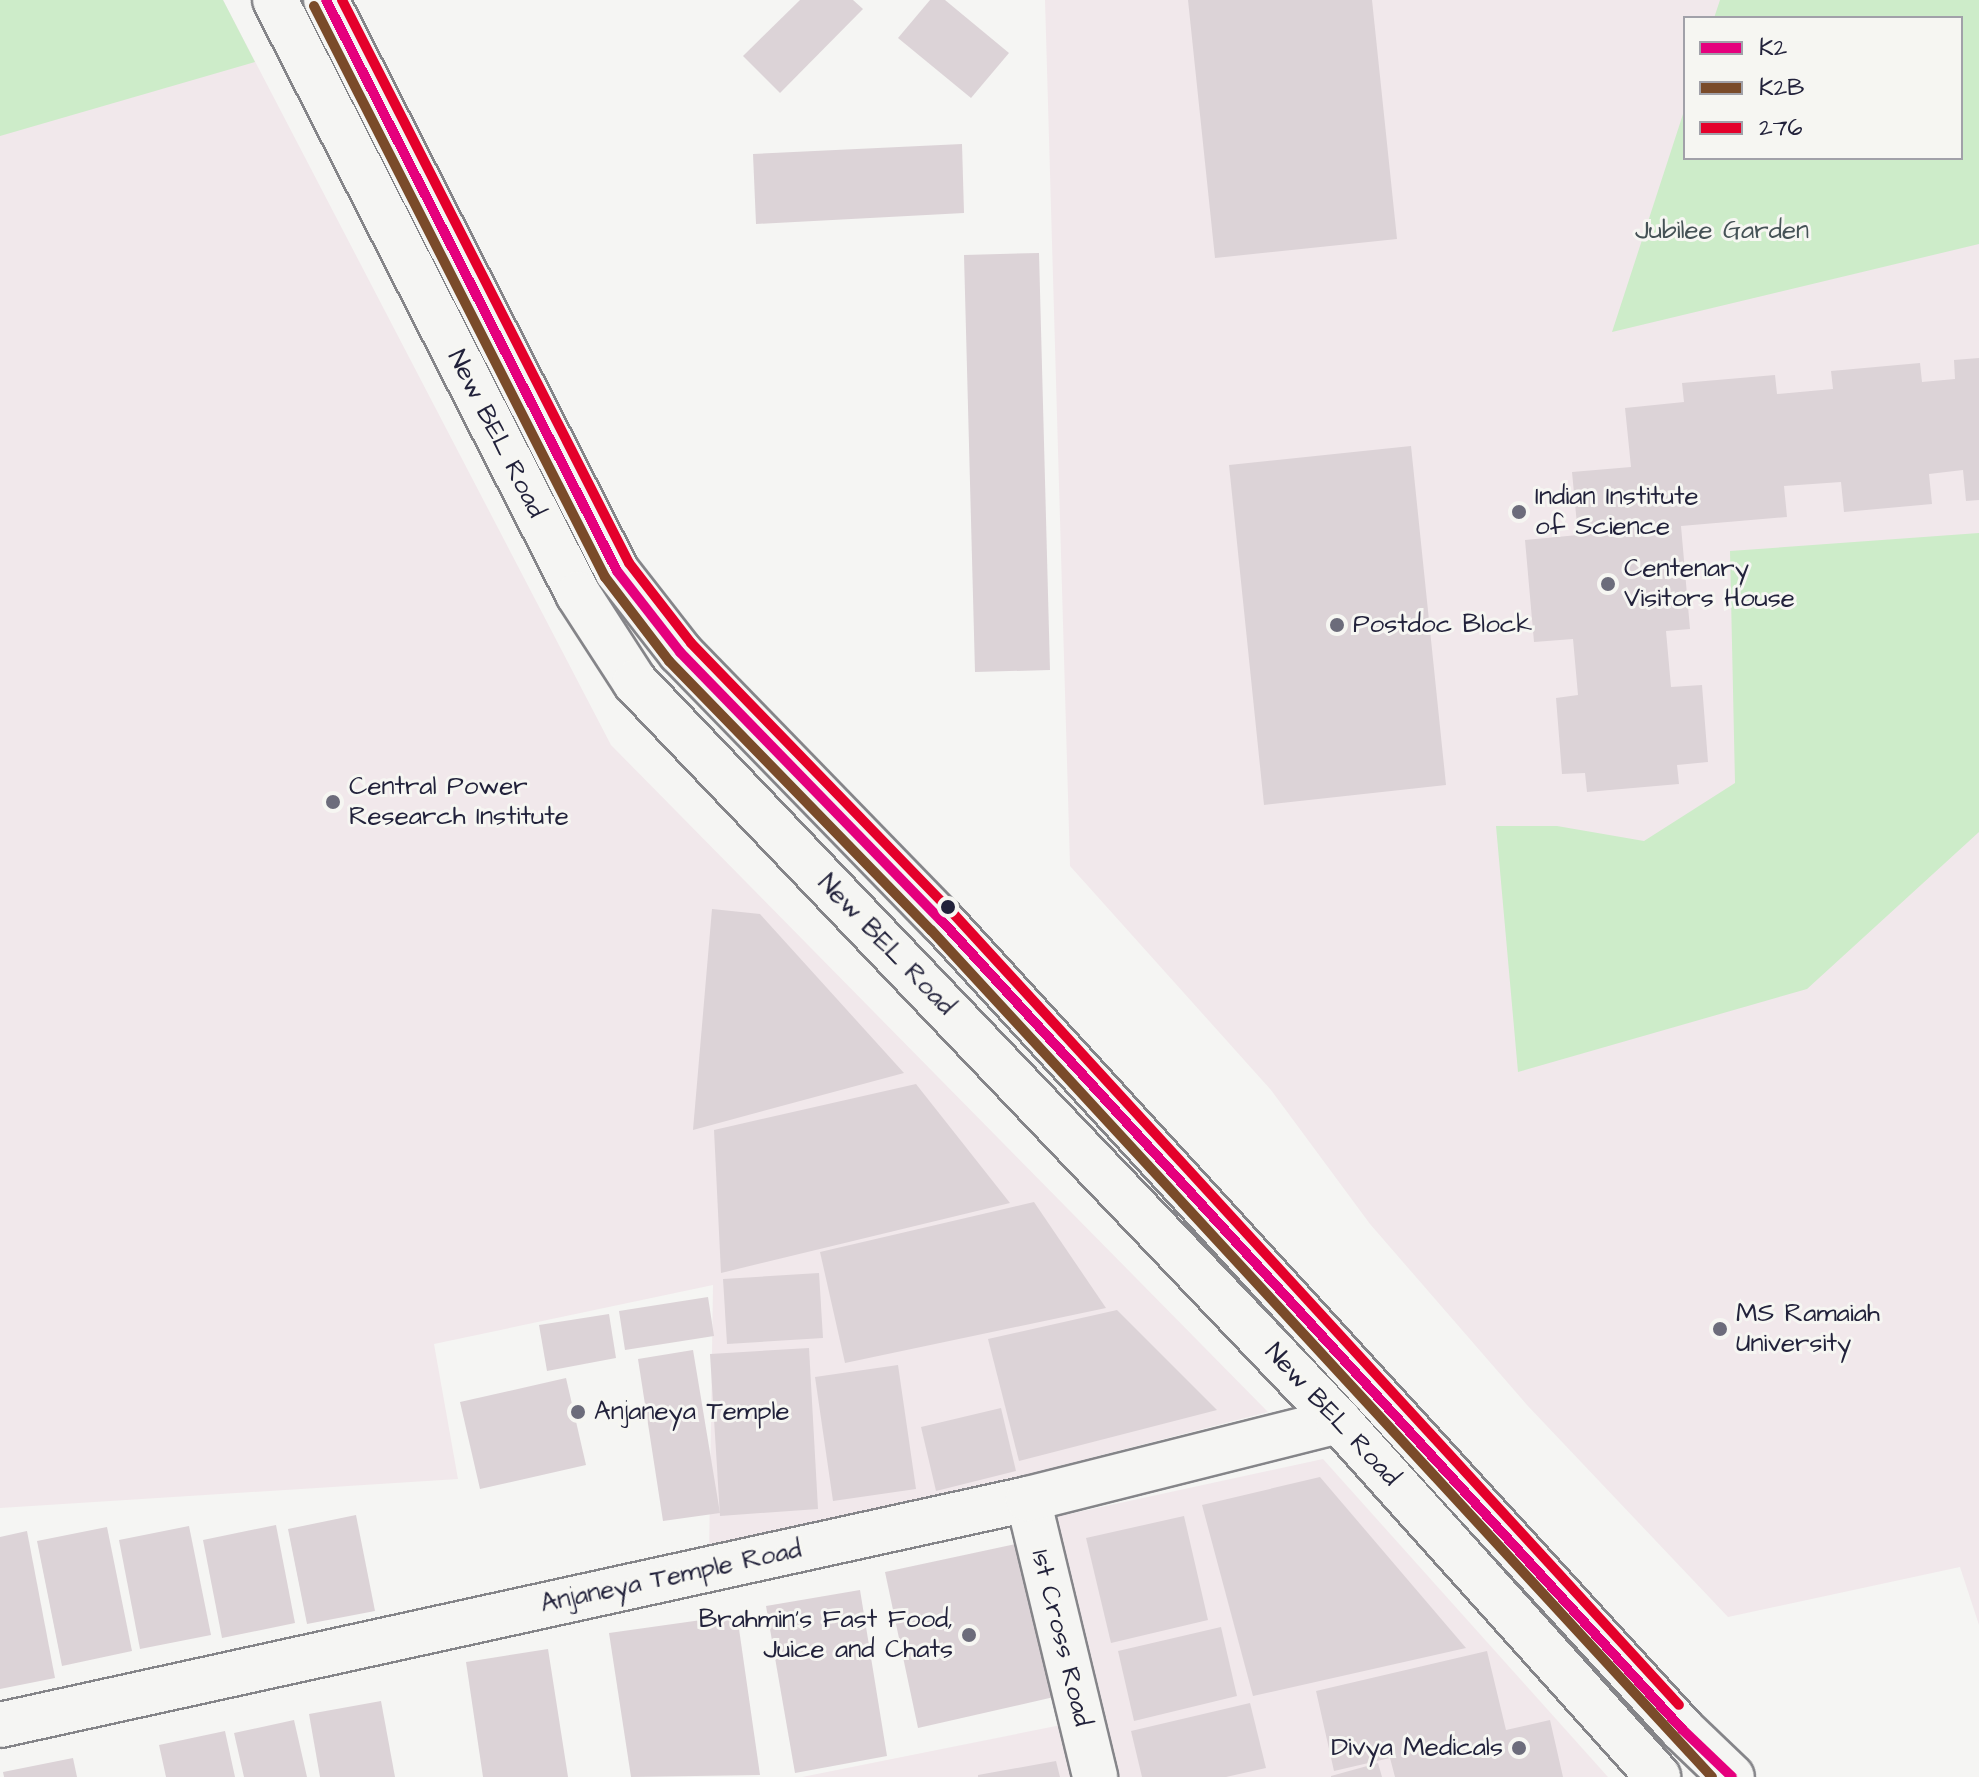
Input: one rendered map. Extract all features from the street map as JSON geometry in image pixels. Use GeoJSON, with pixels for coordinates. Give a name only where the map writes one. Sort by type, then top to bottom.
{"type":"FeatureCollection","features":[{"type":"Feature","properties":{"kind":"main road","name":"New BEL Road"},"geometry":{"type":"LineString","coordinates":[[275,0],[578,594],[635,682],[1339,1421],[1658,1777]]}},
{"type":"Feature","properties":{"kind":"main road","name":"New BEL Road"},"geometry":{"type":"LineString","coordinates":[[326,0],[617,571],[680,652],[941,920],[1682,1729],[1732,1777]]}},
{"type":"Feature","properties":{"kind":"main road","name":"Anjaneya Temple Road"},"geometry":{"type":"LineString","coordinates":[[0,1725],[1028,1499],[1339,1421]]}},
{"type":"Feature","properties":{"kind":"main road","name":"1st Cross Road"},"geometry":{"type":"LineString","coordinates":[[1028,1499],[1095,1777]]}},
{"type":"Feature","properties":{"kind":"shaded area","name":"Central Power Research Institute"},"geometry":{"type":"Polygon","coordinates":[[[0,0],[223,0],[611,745],[1268,1412],[709,1557],[713,1285],[434,1344],[458,1479],[0,1508],[0,0]]]}},
{"type":"Feature","properties":{"kind":"shaded area","name":"Indian Institute of Science"},"geometry":{"type":"Polygon","coordinates":[[[1045,0],[1979,0],[1979,1625],[1960,1567],[1728,1617],[1527,1405],[1370,1224],[1271,1090],[1070,866],[1045,0]]]}},
{"type":"Feature","properties":{"kind":"shaded area"},"geometry":{"type":"Polygon","coordinates":[[[1323,1459],[1608,1777],[1111,1777],[1046,1519],[1323,1459]]]}},
{"type":"Feature","properties":{"kind":"shaded area"},"geometry":{"type":"Polygon","coordinates":[[[1071,1723],[1082,1777],[802,1777],[1071,1723]]]}},
{"type":"Feature","properties":{"kind":"green space"},"geometry":{"type":"Polygon","coordinates":[[[0,0],[223,0],[255,62],[0,136],[0,0]]]}},
{"type":"Feature","properties":{"kind":"green space","name":"Jubilee Garden"},"geometry":{"type":"Polygon","coordinates":[[[1720,0],[1979,0],[1979,244],[1612,332],[1683,114],[1683,160],[1963,160],[1963,16],[1715,16],[1720,0]]]}},
{"type":"Feature","properties":{"kind":"green space"},"geometry":{"type":"Polygon","coordinates":[[[1979,533],[1979,832],[1807,989],[1518,1072],[1496,826],[1557,826],[1644,841],[1735,783],[1730,551],[1979,533]]]}},
{"type":"Feature","properties":{"kind":"building"},"geometry":{"type":"Polygon","coordinates":[[[800,0],[853,0],[863,9],[780,93],[743,56],[800,0]]]}},
{"type":"Feature","properties":{"kind":"building"},"geometry":{"type":"Polygon","coordinates":[[[930,0],[945,0],[1009,53],[971,98],[898,38],[930,0]]]}},
{"type":"Feature","properties":{"kind":"building"},"geometry":{"type":"Polygon","coordinates":[[[1188,0],[1372,0],[1397,239],[1215,258],[1188,0]]]}},
{"type":"Feature","properties":{"kind":"building"},"geometry":{"type":"Polygon","coordinates":[[[962,144],[964,213],[756,224],[753,154],[962,144]]]}},
{"type":"Feature","properties":{"kind":"building"},"geometry":{"type":"Polygon","coordinates":[[[1039,253],[1050,670],[975,672],[964,255],[1039,253]]]}},
{"type":"Feature","properties":{"kind":"building","name":"Centenary Visitors House"},"geometry":{"type":"Polygon","coordinates":[[[1979,358],[1979,500],[1966,501],[1963,470],[1929,474],[1932,504],[1844,512],[1841,482],[1784,486],[1787,517],[1681,526],[1690,629],[1666,631],[1671,687],[1702,685],[1708,762],[1677,765],[1679,784],[1587,792],[1585,773],[1562,774],[1556,698],[1578,695],[1573,639],[1534,642],[1525,540],[1578,535],[1572,472],[1631,467],[1625,408],[1684,402],[1682,383],[1775,375],[1777,394],[1833,389],[1831,371],[1920,363],[1922,382],[1955,379],[1954,360],[1979,358]]]}},
{"type":"Feature","properties":{"kind":"building","name":"Postdoc Block"},"geometry":{"type":"Polygon","coordinates":[[[1411,446],[1446,785],[1264,805],[1229,465],[1411,446]]]}},
{"type":"Feature","properties":{"kind":"building"},"geometry":{"type":"Polygon","coordinates":[[[712,909],[760,914],[904,1073],[693,1130],[712,909]]]}},
{"type":"Feature","properties":{"kind":"building"},"geometry":{"type":"Polygon","coordinates":[[[916,1084],[1010,1203],[721,1273],[714,1130],[916,1084]]]}},
{"type":"Feature","properties":{"kind":"building"},"geometry":{"type":"Polygon","coordinates":[[[1034,1202],[1106,1308],[845,1363],[820,1252],[1034,1202]]]}},
{"type":"Feature","properties":{"kind":"building"},"geometry":{"type":"Polygon","coordinates":[[[819,1273],[823,1338],[727,1344],[723,1279],[819,1273]]]}},
{"type":"Feature","properties":{"kind":"building"},"geometry":{"type":"Polygon","coordinates":[[[708,1297],[714,1336],[625,1350],[619,1311],[708,1297]]]}},
{"type":"Feature","properties":{"kind":"building"},"geometry":{"type":"Polygon","coordinates":[[[1117,1310],[1217,1410],[1019,1461],[988,1339],[1117,1310]]]}},
{"type":"Feature","properties":{"kind":"building"},"geometry":{"type":"Polygon","coordinates":[[[609,1314],[616,1358],[547,1371],[539,1325],[609,1314]]]}},
{"type":"Feature","properties":{"kind":"building"},"geometry":{"type":"Polygon","coordinates":[[[809,1348],[818,1509],[720,1516],[710,1354],[809,1348]]]}},
{"type":"Feature","properties":{"kind":"building"},"geometry":{"type":"Polygon","coordinates":[[[693,1350],[720,1513],[663,1521],[638,1359],[693,1350]]]}},
{"type":"Feature","properties":{"kind":"building"},"geometry":{"type":"Polygon","coordinates":[[[898,1365],[916,1489],[833,1501],[815,1377],[898,1365]]]}},
{"type":"Feature","properties":{"kind":"building"},"geometry":{"type":"Polygon","coordinates":[[[566,1378],[586,1465],[480,1489],[460,1402],[566,1378]]]}},
{"type":"Feature","properties":{"kind":"building"},"geometry":{"type":"Polygon","coordinates":[[[1001,1408],[1016,1471],[936,1491],[921,1427],[1001,1408]]]}},
{"type":"Feature","properties":{"kind":"building"},"geometry":{"type":"Polygon","coordinates":[[[1320,1477],[1466,1648],[1253,1696],[1202,1505],[1320,1477]]]}},
{"type":"Feature","properties":{"kind":"building"},"geometry":{"type":"Polygon","coordinates":[[[356,1515],[375,1611],[307,1624],[288,1529],[356,1515]]]}},
{"type":"Feature","properties":{"kind":"building"},"geometry":{"type":"Polygon","coordinates":[[[1184,1516],[1208,1620],[1111,1643],[1086,1538],[1184,1516]]]}},
{"type":"Feature","properties":{"kind":"building"},"geometry":{"type":"Polygon","coordinates":[[[276,1525],[295,1623],[222,1638],[203,1540],[276,1525]]]}},
{"type":"Feature","properties":{"kind":"building"},"geometry":{"type":"Polygon","coordinates":[[[189,1526],[211,1635],[140,1649],[119,1540],[189,1526]]]}},
{"type":"Feature","properties":{"kind":"building"},"geometry":{"type":"Polygon","coordinates":[[[107,1527],[132,1651],[62,1666],[37,1541],[107,1527]]]}},
{"type":"Feature","properties":{"kind":"building"},"geometry":{"type":"Polygon","coordinates":[[[27,1531],[55,1678],[0,1689],[0,1537],[27,1531]]]}},
{"type":"Feature","properties":{"kind":"building","name":"Brahmin's Fast Food, Juice and Chats"},"geometry":{"type":"Polygon","coordinates":[[[1020,1543],[1054,1697],[918,1728],[885,1572],[1020,1543]]]}},
{"type":"Feature","properties":{"kind":"building"},"geometry":{"type":"Polygon","coordinates":[[[860,1590],[887,1756],[795,1773],[766,1606],[860,1590]]]}},
{"type":"Feature","properties":{"kind":"building"},"geometry":{"type":"Polygon","coordinates":[[[737,1615],[760,1775],[631,1777],[609,1633],[737,1615]]]}},
{"type":"Feature","properties":{"kind":"building"},"geometry":{"type":"Polygon","coordinates":[[[1221,1627],[1237,1696],[1134,1721],[1118,1651],[1221,1627]]]}},
{"type":"Feature","properties":{"kind":"building"},"geometry":{"type":"Polygon","coordinates":[[[548,1649],[568,1777],[483,1777],[466,1662],[548,1649]]]}},
{"type":"Feature","properties":{"kind":"building"},"geometry":{"type":"Polygon","coordinates":[[[1487,1651],[1506,1730],[1550,1720],[1563,1777],[1395,1777],[1390,1758],[1334,1771],[1316,1691],[1487,1651]]]}},
{"type":"Feature","properties":{"kind":"building"},"geometry":{"type":"Polygon","coordinates":[[[381,1701],[395,1777],[320,1777],[309,1714],[381,1701]]]}},
{"type":"Feature","properties":{"kind":"building"},"geometry":{"type":"Polygon","coordinates":[[[1250,1703],[1266,1768],[1226,1777],[1142,1777],[1131,1731],[1250,1703]]]}},
{"type":"Feature","properties":{"kind":"building"},"geometry":{"type":"Polygon","coordinates":[[[294,1720],[307,1777],[244,1777],[234,1733],[294,1720]]]}},
{"type":"Feature","properties":{"kind":"building"},"geometry":{"type":"Polygon","coordinates":[[[225,1731],[235,1777],[166,1777],[159,1745],[225,1731]]]}},
{"type":"Feature","properties":{"kind":"building"},"geometry":{"type":"Polygon","coordinates":[[[73,1758],[77,1777],[4,1777],[3,1772],[73,1758]]]}},
{"type":"Feature","properties":{"kind":"building"},"geometry":{"type":"Polygon","coordinates":[[[1056,1761],[1060,1777],[978,1777],[978,1775],[1056,1761]]]}},
{"type":"Feature","properties":{"kind":"building"},"geometry":{"type":"Polygon","coordinates":[[[1378,1763],[1382,1777],[1331,1777],[1331,1776],[1378,1763]]]}},
{"type":"Feature","properties":{"kind":"transit line","name":"K2"},"geometry":{"type":"LineString","coordinates":[[326,0],[617,571],[680,652],[941,920],[1682,1729],[1732,1777]]}},
{"type":"Feature","properties":{"kind":"transit line","name":"276"},"geometry":{"type":"LineString","coordinates":[[342,0],[629,563],[691,643],[951,911],[1679,1705]]}},
{"type":"Feature","properties":{"kind":"transit line","name":"K2B"},"geometry":{"type":"LineString","coordinates":[[314,6],[605,577],[669,661],[931,930],[1712,1777]]}},
{"type":"Feature","properties":{"kind":"place","name":"Indian Institute of Science"},"geometry":{"type":"Point","coordinates":[1519,512]}},
{"type":"Feature","properties":{"kind":"place","name":"Centenary Visitors House"},"geometry":{"type":"Point","coordinates":[1608,584]}},
{"type":"Feature","properties":{"kind":"place","name":"Postdoc Block"},"geometry":{"type":"Point","coordinates":[1337,625]}},
{"type":"Feature","properties":{"kind":"place","name":"Central Power Research Institute"},"geometry":{"type":"Point","coordinates":[333,802]}},
{"type":"Feature","properties":{"kind":"place","name":"MS Ramaiah University"},"geometry":{"type":"Point","coordinates":[1720,1329]}},
{"type":"Feature","properties":{"kind":"place","name":"Anjaneya Temple"},"geometry":{"type":"Point","coordinates":[578,1412]}},
{"type":"Feature","properties":{"kind":"place","name":"Brahmin's Fast Food, Juice and Chats"},"geometry":{"type":"Point","coordinates":[969,1635]}},
{"type":"Feature","properties":{"kind":"place","name":"Divya Medicals"},"geometry":{"type":"Point","coordinates":[1519,1748]}}]}
